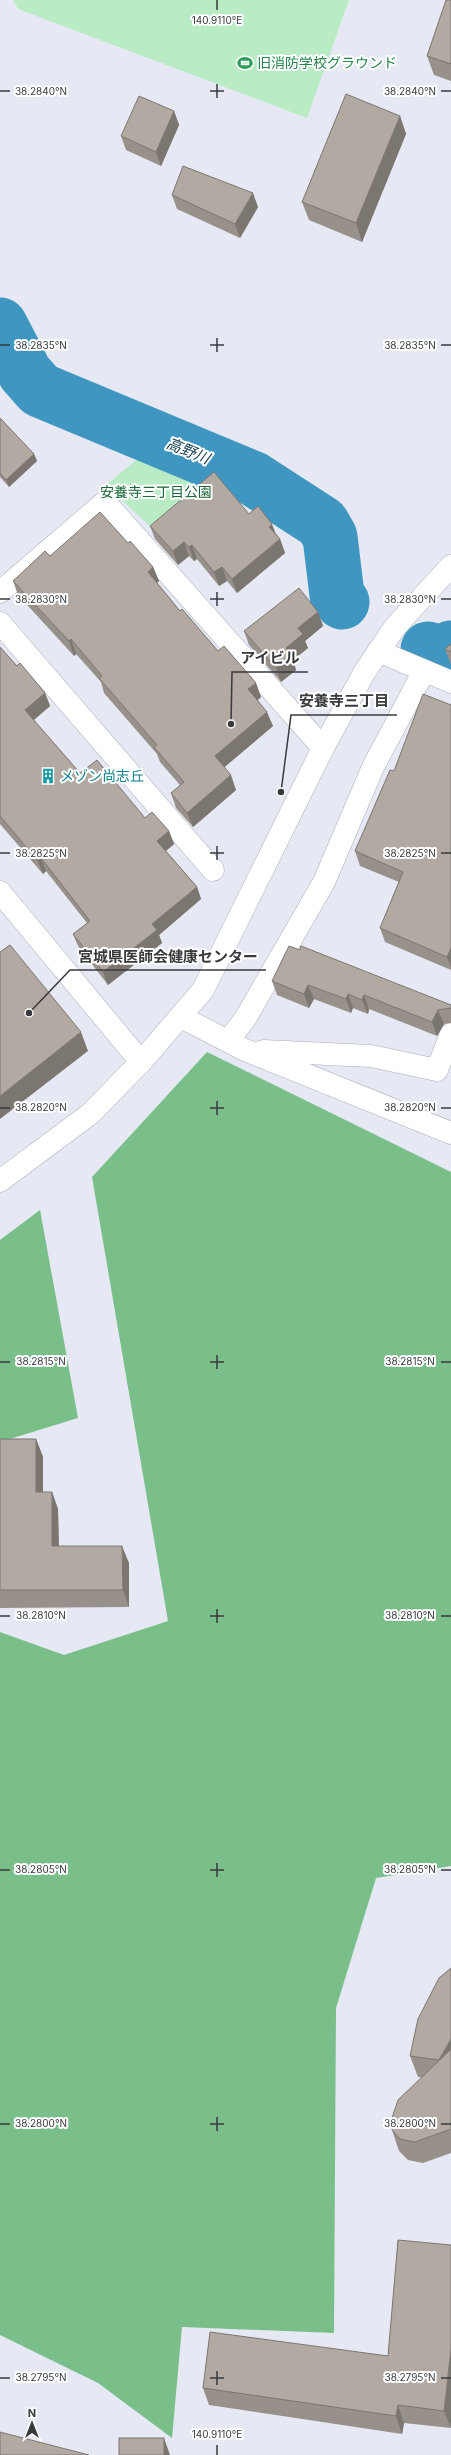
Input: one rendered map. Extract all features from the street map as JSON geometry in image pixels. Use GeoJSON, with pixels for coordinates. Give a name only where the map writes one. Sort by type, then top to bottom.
{"type":"FeatureCollection","features":[{"type":"Feature","properties":{"kind":"street"},"geometry":{"type":"LineString","coordinates":[[0,592],[105,502],[323,748]]}},
{"type":"Feature","properties":{"kind":"street"},"geometry":{"type":"LineString","coordinates":[[0,1181],[90,1114],[141,1062],[203,990],[323,748],[378,651],[417,601],[451,566]]}},
{"type":"Feature","properties":{"kind":"street"},"geometry":{"type":"LineString","coordinates":[[0,623],[213,870]]}},
{"type":"Feature","properties":{"kind":"street"},"geometry":{"type":"LineString","coordinates":[[378,651],[451,682]]}},
{"type":"Feature","properties":{"kind":"street"},"geometry":{"type":"LineString","coordinates":[[237,1045],[245,1019],[324,882],[373,767],[424,671]]}},
{"type":"Feature","properties":{"kind":"street"},"geometry":{"type":"LineString","coordinates":[[0,892],[141,1062]]}},
{"type":"Feature","properties":{"kind":"street"},"geometry":{"type":"LineString","coordinates":[[181,1017],[237,1045],[451,1132]]}},
{"type":"Feature","properties":{"kind":"street"},"geometry":{"type":"LineString","coordinates":[[237,1045],[371,1056],[437,1070],[451,1034]]}},
{"type":"Feature","properties":{"kind":"green space","name":"旧消防学校グラウンド"},"geometry":{"type":"Polygon","coordinates":[[[13,0],[349,0],[307,118],[18,9],[13,0]]]}},
{"type":"Feature","properties":{"kind":"green space","name":"安養寺三丁目公園"},"geometry":{"type":"Polygon","coordinates":[[[141,456],[217,483],[156,532],[106,485],[141,456]]]}},
{"type":"Feature","properties":{"kind":"green space"},"geometry":{"type":"Polygon","coordinates":[[[207,1052],[451,1172],[451,1866],[376,1878],[336,2008],[334,2333],[182,2327],[172,2438],[98,2383],[0,2335],[0,1632],[64,1655],[168,1621],[92,1177],[207,1052]]]}},
{"type":"Feature","properties":{"kind":"green space"},"geometry":{"type":"Polygon","coordinates":[[[40,1210],[78,1418],[0,1442],[0,1240],[40,1210]]]}},
{"type":"Feature","properties":{"kind":"building"},"geometry":{"type":"Polygon","coordinates":[[[446,0],[451,0],[451,64],[427,56],[446,0]]]}},
{"type":"Feature","properties":{"kind":"building"},"geometry":{"type":"Polygon","coordinates":[[[346,94],[400,116],[356,223],[302,202],[346,94]]]}},
{"type":"Feature","properties":{"kind":"building"},"geometry":{"type":"Polygon","coordinates":[[[139,96],[174,111],[156,152],[121,136],[139,96]]]}},
{"type":"Feature","properties":{"kind":"building"},"geometry":{"type":"Polygon","coordinates":[[[183,166],[253,193],[235,224],[172,195],[183,166]]]}},
{"type":"Feature","properties":{"kind":"building"},"geometry":{"type":"Polygon","coordinates":[[[0,418],[34,454],[6,480],[0,473],[0,418]]]}},
{"type":"Feature","properties":{"kind":"building"},"geometry":{"type":"Polygon","coordinates":[[[214,472],[249,514],[258,506],[272,524],[269,527],[280,539],[232,579],[222,567],[214,572],[192,545],[189,547],[184,542],[173,551],[150,526],[214,472]]]}},
{"type":"Feature","properties":{"kind":"building"},"geometry":{"type":"Polygon","coordinates":[[[100,512],[128,543],[130,541],[153,567],[148,572],[180,611],[182,609],[218,651],[224,646],[256,683],[248,689],[267,712],[215,756],[231,775],[187,813],[171,793],[184,782],[154,747],[157,745],[99,678],[102,676],[71,639],[69,641],[13,581],[45,551],[50,556],[100,512]]]}},
{"type":"Feature","properties":{"kind":"building"},"geometry":{"type":"Polygon","coordinates":[[[299,588],[318,612],[298,628],[303,634],[286,648],[291,656],[276,668],[244,631],[299,588]]]}},
{"type":"Feature","properties":{"kind":"building"},"geometry":{"type":"Polygon","coordinates":[[[451,644],[451,652],[445,649],[451,644]]]}},
{"type":"Feature","properties":{"kind":"building"},"geometry":{"type":"Polygon","coordinates":[[[0,647],[17,666],[20,663],[45,693],[25,710],[80,773],[97,760],[145,818],[152,812],[169,831],[157,841],[197,887],[152,924],[157,930],[103,972],[73,934],[90,921],[41,858],[38,861],[0,816],[0,647]]]}},
{"type":"Feature","properties":{"kind":"building"},"geometry":{"type":"Polygon","coordinates":[[[423,694],[451,705],[451,948],[447,957],[380,928],[403,872],[355,851],[390,770],[394,771],[423,694]]]}},
{"type":"Feature","properties":{"kind":"building"},"geometry":{"type":"Polygon","coordinates":[[[10,945],[81,1032],[0,1096],[0,952],[10,945]]]}},
{"type":"Feature","properties":{"kind":"building"},"geometry":{"type":"Polygon","coordinates":[[[289,946],[300,950],[301,946],[451,1005],[451,1009],[438,1010],[432,1022],[364,995],[362,1000],[348,994],[346,999],[308,985],[304,994],[272,981],[289,946]]]}},
{"type":"Feature","properties":{"kind":"building"},"geometry":{"type":"Polygon","coordinates":[[[0,1439],[36,1439],[36,1492],[52,1492],[52,1546],[122,1546],[123,1590],[0,1590],[0,1439]]]}},
{"type":"Feature","properties":{"kind":"building"},"geometry":{"type":"Polygon","coordinates":[[[451,1968],[451,2039],[439,2060],[410,2056],[418,2019],[439,1978],[451,1968]]]}},
{"type":"Feature","properties":{"kind":"building"},"geometry":{"type":"Polygon","coordinates":[[[451,2049],[451,2129],[415,2142],[400,2139],[392,2130],[392,2118],[398,2100],[451,2049]]]}},
{"type":"Feature","properties":{"kind":"building"},"geometry":{"type":"Polygon","coordinates":[[[398,2240],[451,2245],[451,2349],[444,2411],[398,2405],[396,2416],[203,2388],[210,2332],[388,2356],[398,2240]]]}},
{"type":"Feature","properties":{"kind":"building"},"geometry":{"type":"Polygon","coordinates":[[[0,2432],[89,2455],[0,2455],[0,2432]]]}},
{"type":"Feature","properties":{"kind":"building"},"geometry":{"type":"Polygon","coordinates":[[[119,2438],[164,2438],[164,2455],[119,2455],[119,2438]]]}},
{"type":"Feature","properties":{"kind":"waterway","name":"高野川"},"geometry":{"type":"LineString","coordinates":[[0,325],[25,373],[40,390],[254,479],[322,523],[330,537],[337,595],[342,602]]}},
{"type":"Feature","properties":{"kind":"waterway","name":"高野川"},"geometry":{"type":"LineString","coordinates":[[428,649],[441,654],[451,648]]}},
{"type":"Feature","properties":{"kind":"place","name":"旧消防学校グラウンド"},"geometry":{"type":"Point","coordinates":[245,63]}},
{"type":"Feature","properties":{"kind":"place","name":"アイビル"},"geometry":{"type":"Point","coordinates":[231,724]}},
{"type":"Feature","properties":{"kind":"place","name":"メゾン尚志丘"},"geometry":{"type":"Point","coordinates":[48,776]}},
{"type":"Feature","properties":{"kind":"place","name":"安養寺三丁目"},"geometry":{"type":"Point","coordinates":[281,792]}},
{"type":"Feature","properties":{"kind":"place","name":"宮城県医師会健康センター"},"geometry":{"type":"Point","coordinates":[29,1013]}}]}
